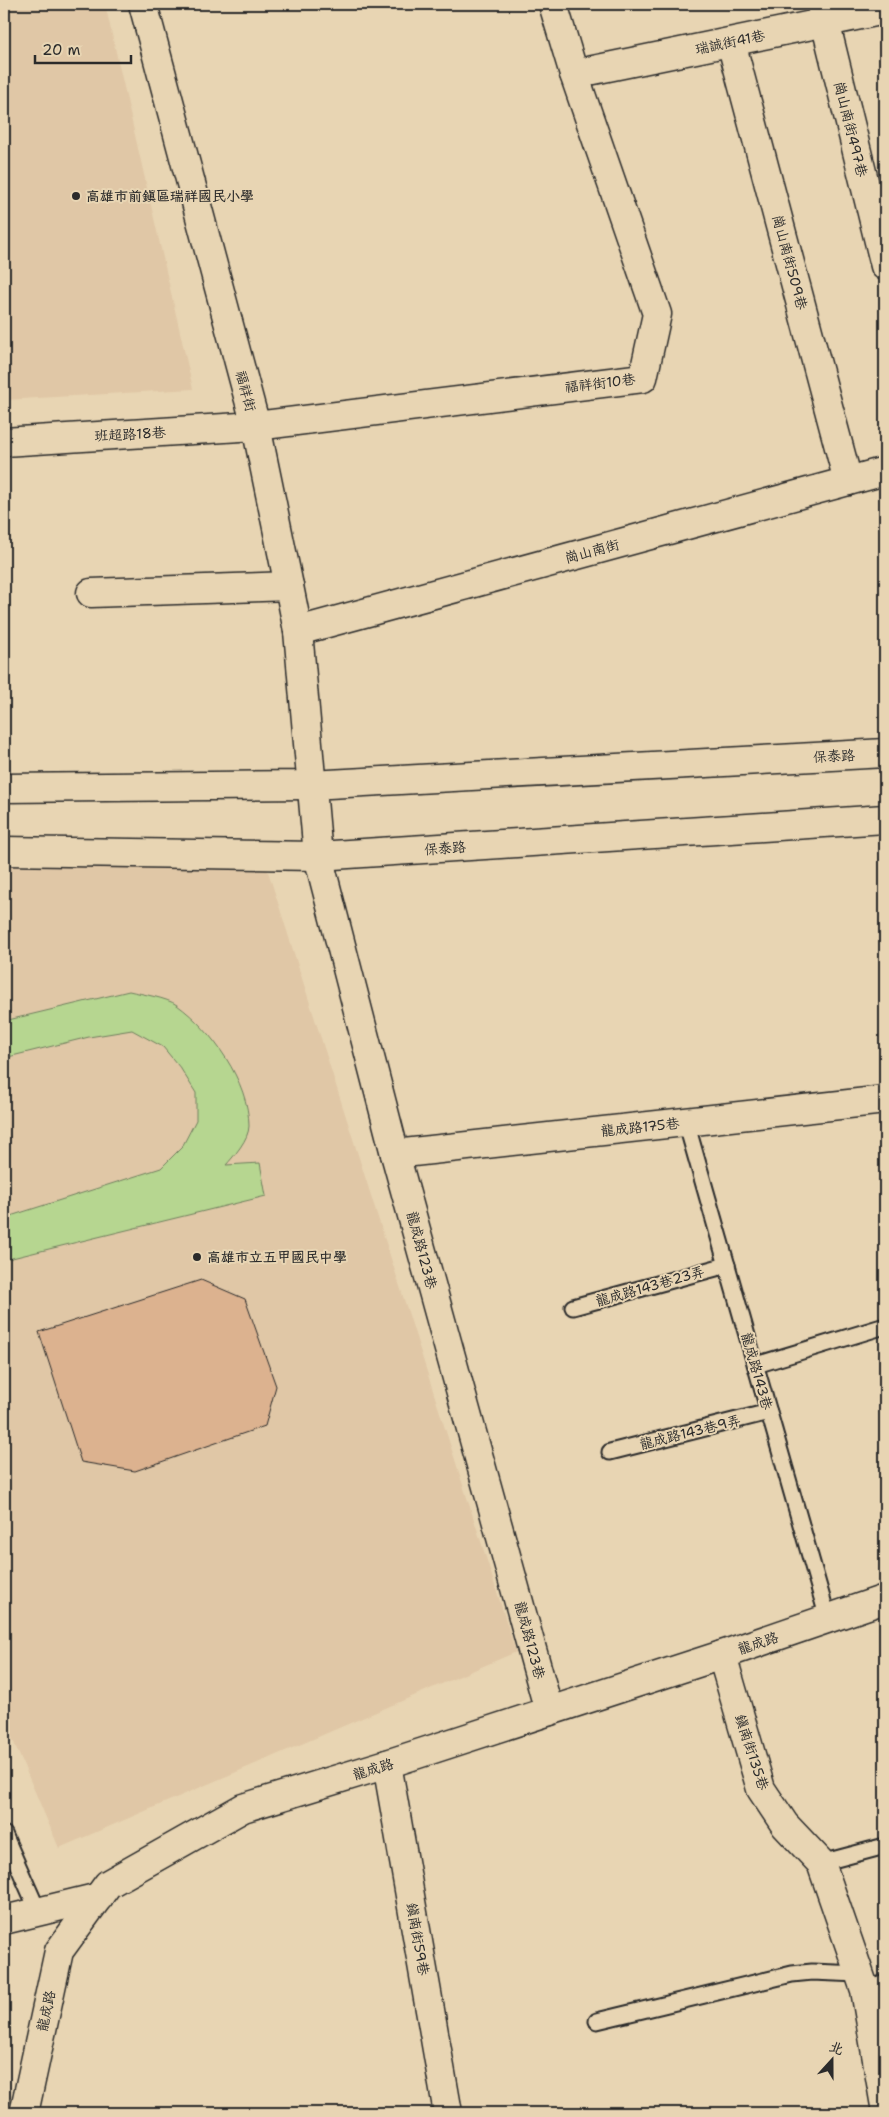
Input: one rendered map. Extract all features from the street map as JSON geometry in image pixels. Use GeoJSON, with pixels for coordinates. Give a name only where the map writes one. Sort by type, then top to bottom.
{"type":"FeatureCollection","features":[{"type":"Feature","properties":{"kind":"street","name":"福祥街"},"geometry":{"type":"LineString","coordinates":[[143,4],[256,426],[298,631],[311,785]]}},
{"type":"Feature","properties":{"kind":"street","name":"福祥街10巷"},"geometry":{"type":"LineString","coordinates":[[256,426],[643,378],[657,314],[574,74],[552,4]]}},
{"type":"Feature","properties":{"kind":"street","name":"瑞誠街41巷"},"geometry":{"type":"LineString","coordinates":[[574,74],[731,42],[822,13],[885,10]]}},
{"type":"Feature","properties":{"kind":"street","name":"崗山南街497巷"},"geometry":{"type":"LineString","coordinates":[[822,13],[885,266]]}},
{"type":"Feature","properties":{"kind":"street","name":"崗山南街509巷"},"geometry":{"type":"LineString","coordinates":[[731,42],[848,481]]}},
{"type":"Feature","properties":{"kind":"street","name":"班超路18巷"},"geometry":{"type":"LineString","coordinates":[[4,442],[256,426]]}},
{"type":"Feature","properties":{"kind":"street","name":"崗山南街"},"geometry":{"type":"LineString","coordinates":[[298,631],[885,470]]}},
{"type":"Feature","properties":{"kind":"street"},"geometry":{"type":"LineString","coordinates":[[92,594],[289,586]]}},
{"type":"Feature","properties":{"kind":"street","name":"保泰路"},"geometry":{"type":"LineString","coordinates":[[4,788],[311,785],[885,753]]}},
{"type":"Feature","properties":{"kind":"street","name":"龍成路123巷"},"geometry":{"type":"LineString","coordinates":[[311,785],[318,856],[395,1154],[549,1710]]}},
{"type":"Feature","properties":{"kind":"street","name":"保泰路"},"geometry":{"type":"LineString","coordinates":[[4,851],[318,856],[885,819]]}},
{"type":"Feature","properties":{"kind":"street","name":"龍成路175巷"},"geometry":{"type":"LineString","coordinates":[[395,1154],[885,1100]]}},
{"type":"Feature","properties":{"kind":"street","name":"龍成路"},"geometry":{"type":"LineString","coordinates":[[24,2113],[59,1951],[108,1884],[243,1808],[387,1764],[722,1655],[885,1599]]}},
{"type":"Feature","properties":{"kind":"street","name":"鎮南街135巷"},"geometry":{"type":"LineString","coordinates":[[722,1655],[761,1789],[785,1825],[821,1863],[870,1982],[885,2106]]}},
{"type":"Feature","properties":{"kind":"street","name":"鎮南街59巷"},"geometry":{"type":"LineString","coordinates":[[387,1764],[448,2113]]}},
{"type":"Feature","properties":{"kind":"street"},"geometry":{"type":"LineString","coordinates":[[4,1920],[99,1897]]}},
{"type":"Feature","properties":{"kind":"lane","name":"龍成路143巷"},"geometry":{"type":"LineString","coordinates":[[686,1122],[828,1619]]}},
{"type":"Feature","properties":{"kind":"lane","name":"龍成路143巷23弄"},"geometry":{"type":"LineString","coordinates":[[573,1307],[727,1265]]}},
{"type":"Feature","properties":{"kind":"lane"},"geometry":{"type":"LineString","coordinates":[[756,1365],[885,1326]]}},
{"type":"Feature","properties":{"kind":"lane","name":"龍成路143巷9弄"},"geometry":{"type":"LineString","coordinates":[[610,1452],[769,1412]]}},
{"type":"Feature","properties":{"kind":"lane"},"geometry":{"type":"LineString","coordinates":[[4,1834],[38,1911]]}},
{"type":"Feature","properties":{"kind":"lane"},"geometry":{"type":"LineString","coordinates":[[821,1863],[885,1846]]}},
{"type":"Feature","properties":{"kind":"lane"},"geometry":{"type":"LineString","coordinates":[[597,2021],[792,1974],[812,1972],[870,1982]]}},
{"type":"Feature","properties":{"kind":"shaded area","name":"高雄市前鎮區瑞祥國民小學"},"geometry":{"type":"Polygon","coordinates":[[[4,4],[105,4],[193,389],[4,400],[4,4]]]}},
{"type":"Feature","properties":{"kind":"shaded area","name":"高雄市立五甲國民中學"},"geometry":{"type":"Polygon","coordinates":[[[4,859],[265,862],[516,1652],[59,1848],[4,1719],[4,859]]]}},
{"type":"Feature","properties":{"kind":"green space"},"geometry":{"type":"Polygon","coordinates":[[[129,991],[161,998],[177,1005],[203,1028],[226,1058],[243,1092],[249,1126],[244,1142],[226,1165],[260,1163],[266,1196],[4,1260],[4,1218],[161,1168],[182,1147],[196,1120],[196,1093],[181,1069],[163,1047],[132,1030],[89,1037],[4,1058],[4,1021],[129,991]]]}},
{"type":"Feature","properties":{"kind":"building"},"geometry":{"type":"Polygon","coordinates":[[[201,1280],[245,1299],[276,1386],[265,1426],[135,1471],[81,1462],[39,1332],[201,1280]]]}},
{"type":"Feature","properties":{"kind":"place","name":"高雄市前鎮區瑞祥國民小學"},"geometry":{"type":"Point","coordinates":[76,196]}},
{"type":"Feature","properties":{"kind":"place","name":"高雄市立五甲國民中學"},"geometry":{"type":"Point","coordinates":[197,1257]}}]}
